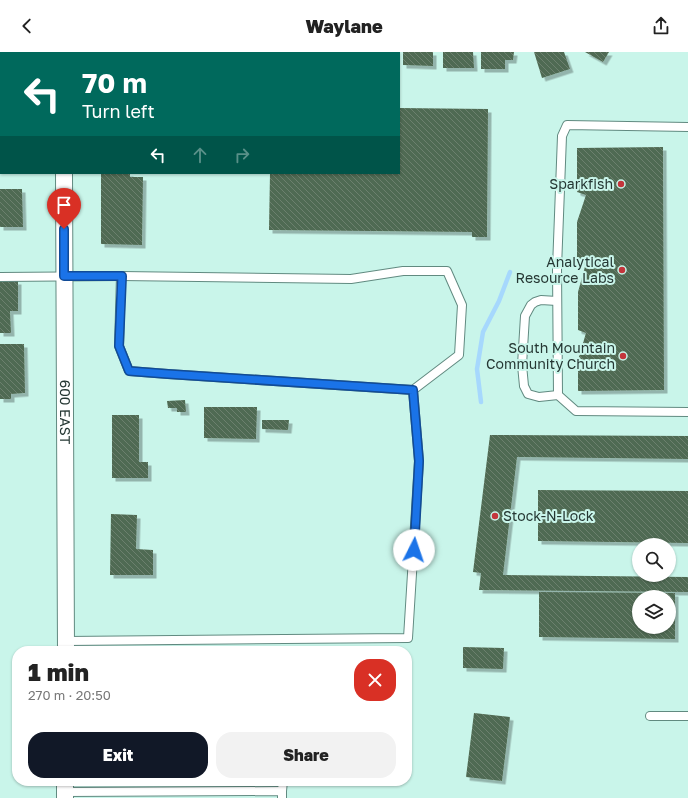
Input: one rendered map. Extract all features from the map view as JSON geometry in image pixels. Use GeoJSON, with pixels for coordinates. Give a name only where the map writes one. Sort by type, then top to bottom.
{"type":"FeatureCollection","features":[{"type":"Feature","properties":{"kind":"street","name":"600 EAST"},"geometry":{"type":"LineString","coordinates":[[64,174],[66,646]]}},
{"type":"Feature","properties":{"kind":"lane"},"geometry":{"type":"LineString","coordinates":[[558,395],[557,268],[562,136],[567,125],[688,127]]}},
{"type":"Feature","properties":{"kind":"lane"},"geometry":{"type":"LineString","coordinates":[[0,277],[122,276],[351,279],[404,271],[447,271],[462,305],[459,354],[413,390],[129,371],[119,346],[122,276]]}},
{"type":"Feature","properties":{"kind":"lane"},"geometry":{"type":"LineString","coordinates":[[557,302],[541,300],[535,302],[531,305],[525,316],[522,365],[524,386],[528,394],[539,397],[558,395],[576,411],[688,412]]}},
{"type":"Feature","properties":{"kind":"lane"},"geometry":{"type":"LineString","coordinates":[[66,646],[408,638],[419,461],[413,390]]}},
{"type":"Feature","properties":{"kind":"lane"},"geometry":{"type":"LineString","coordinates":[[650,716],[688,716]]}},
{"type":"Feature","properties":{"kind":"lane"},"geometry":{"type":"LineString","coordinates":[[65,790],[282,795]]}},
{"type":"Feature","properties":{"kind":"building"},"geometry":{"type":"Polygon","coordinates":[[[403,52],[433,52],[433,66],[403,65],[403,52]]]}},
{"type":"Feature","properties":{"kind":"building"},"geometry":{"type":"Polygon","coordinates":[[[443,52],[473,52],[474,68],[443,68],[443,52]]]}},
{"type":"Feature","properties":{"kind":"building"},"geometry":{"type":"Polygon","coordinates":[[[481,52],[514,52],[513,60],[505,60],[505,69],[481,69],[481,52]]]}},
{"type":"Feature","properties":{"kind":"building"},"geometry":{"type":"Polygon","coordinates":[[[534,52],[564,52],[570,69],[542,78],[534,52]]]}},
{"type":"Feature","properties":{"kind":"building"},"geometry":{"type":"Polygon","coordinates":[[[585,52],[609,52],[603,62],[585,52]]]}},
{"type":"Feature","properties":{"kind":"building"},"geometry":{"type":"Polygon","coordinates":[[[400,108],[488,109],[487,237],[472,237],[472,232],[269,230],[270,174],[400,174],[400,108]]]}},
{"type":"Feature","properties":{"kind":"building"},"geometry":{"type":"Polygon","coordinates":[[[663,147],[664,390],[578,391],[578,360],[586,333],[578,330],[578,292],[586,263],[577,260],[577,222],[586,195],[577,192],[577,148],[663,147]]]}},
{"type":"Feature","properties":{"kind":"building"},"geometry":{"type":"Polygon","coordinates":[[[101,174],[130,174],[130,177],[143,177],[142,245],[101,244],[101,174]]]}},
{"type":"Feature","properties":{"kind":"building"},"geometry":{"type":"Polygon","coordinates":[[[0,189],[22,189],[23,227],[0,227],[0,189]]]}},
{"type":"Feature","properties":{"kind":"building"},"geometry":{"type":"Polygon","coordinates":[[[0,281],[18,281],[18,311],[10,311],[11,333],[0,333],[0,281]]]}},
{"type":"Feature","properties":{"kind":"building"},"geometry":{"type":"Polygon","coordinates":[[[0,344],[24,344],[25,393],[11,394],[11,399],[0,399],[0,344]]]}},
{"type":"Feature","properties":{"kind":"building"},"geometry":{"type":"Polygon","coordinates":[[[185,400],[186,412],[177,412],[177,408],[168,408],[167,401],[185,400]]]}},
{"type":"Feature","properties":{"kind":"building"},"geometry":{"type":"Polygon","coordinates":[[[204,407],[257,407],[256,439],[204,438],[204,407]]]}},
{"type":"Feature","properties":{"kind":"building"},"geometry":{"type":"Polygon","coordinates":[[[112,415],[139,415],[139,462],[148,462],[148,478],[112,478],[112,415]]]}},
{"type":"Feature","properties":{"kind":"building"},"geometry":{"type":"Polygon","coordinates":[[[262,420],[289,420],[288,430],[262,429],[262,420]]]}},
{"type":"Feature","properties":{"kind":"building","name":"Stock-N-Lock"},"geometry":{"type":"Polygon","coordinates":[[[490,435],[688,436],[688,459],[517,457],[503,575],[632,576],[632,582],[676,582],[676,577],[688,577],[688,592],[676,592],[676,590],[632,590],[632,591],[479,590],[481,573],[473,572],[490,435]]]}},
{"type":"Feature","properties":{"kind":"building"},"geometry":{"type":"Polygon","coordinates":[[[538,490],[688,491],[688,543],[676,543],[676,538],[632,538],[632,542],[538,541],[538,490]]]}},
{"type":"Feature","properties":{"kind":"building"},"geometry":{"type":"Polygon","coordinates":[[[111,514],[137,515],[136,549],[153,550],[153,575],[110,575],[111,514]]]}},
{"type":"Feature","properties":{"kind":"building"},"geometry":{"type":"Polygon","coordinates":[[[539,592],[632,593],[632,634],[675,634],[675,639],[539,637],[539,592]]]}},
{"type":"Feature","properties":{"kind":"building"},"geometry":{"type":"Polygon","coordinates":[[[463,647],[504,648],[503,669],[463,668],[463,647]]]}},
{"type":"Feature","properties":{"kind":"building"},"geometry":{"type":"Polygon","coordinates":[[[474,713],[510,717],[502,781],[466,777],[474,713]]]}},
{"type":"Feature","properties":{"kind":"waterway"},"geometry":{"type":"LineString","coordinates":[[481,402],[477,369],[483,332],[499,301],[510,272]]}},
{"type":"Feature","properties":{"kind":"place","name":"Sparkfish"},"geometry":{"type":"Point","coordinates":[621,184]}},
{"type":"Feature","properties":{"kind":"place","name":"Analytical Resource Labs"},"geometry":{"type":"Point","coordinates":[622,270]}},
{"type":"Feature","properties":{"kind":"place","name":"South Mountain Community Church"},"geometry":{"type":"Point","coordinates":[623,356]}},
{"type":"Feature","properties":{"kind":"place","name":"Stock-N-Lock"},"geometry":{"type":"Point","coordinates":[495,516]}},
{"type":"Feature","properties":{"kind":"route"},"geometry":{"type":"LineString","coordinates":[[64,229],[64,276],[122,276],[119,346],[129,371],[413,390],[419,461],[414,550]]}}]}
